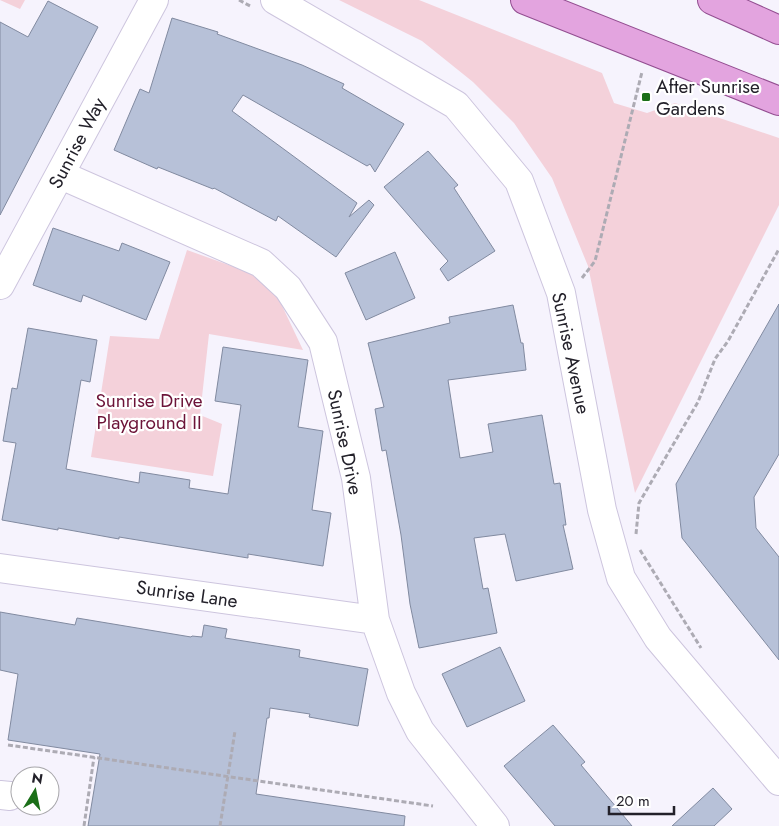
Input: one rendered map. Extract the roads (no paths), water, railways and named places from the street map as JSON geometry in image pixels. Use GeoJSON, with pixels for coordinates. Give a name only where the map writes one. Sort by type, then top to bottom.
{"type":"FeatureCollection","features":[{"type":"Feature","properties":{"kind":"main road"},"geometry":{"type":"LineString","coordinates":[[525,0],[779,101]]}},
{"type":"Feature","properties":{"kind":"main road"},"geometry":{"type":"LineString","coordinates":[[712,0],[779,30]]}},
{"type":"Feature","properties":{"kind":"street","name":"Sunrise Way"},"geometry":{"type":"LineString","coordinates":[[0,286],[154,0]]}},
{"type":"Feature","properties":{"kind":"street","name":"Sunrise Avenue"},"geometry":{"type":"LineString","coordinates":[[265,4],[456,105],[519,181],[561,292],[602,510],[621,578],[658,638],[779,781]]}},
{"type":"Feature","properties":{"kind":"street","name":"Sunrise Drive"},"geometry":{"type":"LineString","coordinates":[[61,175],[261,263],[288,288],[322,342],[356,478],[375,620],[400,693],[420,731],[495,826]]}},
{"type":"Feature","properties":{"kind":"street","name":"Sunrise Lane"},"geometry":{"type":"LineString","coordinates":[[0,568],[375,620]]}},
{"type":"Feature","properties":{"kind":"place","name":"After Sunrise Gardens"},"geometry":{"type":"Point","coordinates":[646,97]}},
{"type":"Feature","properties":{"kind":"park label","name":"Sunrise Drive Playground II"},"geometry":{"type":"Point","coordinates":[149,411]}}]}
